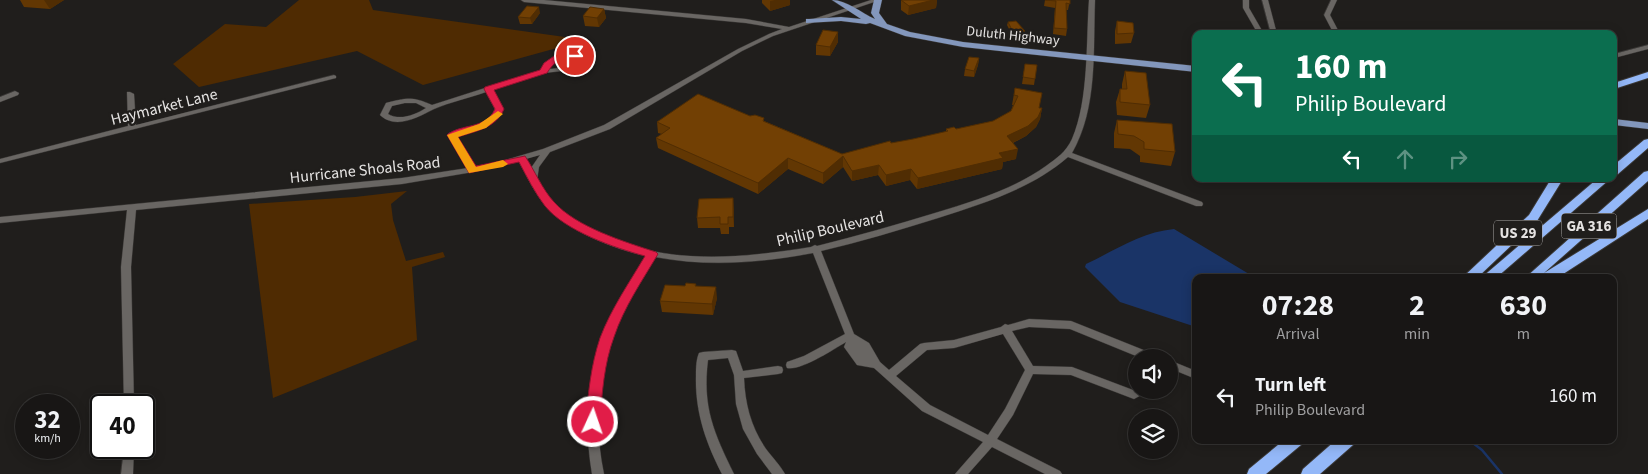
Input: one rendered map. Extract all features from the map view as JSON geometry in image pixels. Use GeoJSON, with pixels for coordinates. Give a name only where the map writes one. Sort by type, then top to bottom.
{"type":"FeatureCollection","features":[{"type":"Feature","properties":{"kind":"highway"},"geometry":{"type":"LineString","coordinates":[[1617,85],[1648,75]]}},
{"type":"Feature","properties":{"kind":"highway"},"geometry":{"type":"LineString","coordinates":[[1617,168],[1648,142]]}},
{"type":"Feature","properties":{"kind":"highway","name":"GA 316"},"geometry":{"type":"LineString","coordinates":[[1536,274],[1648,175]]}},
{"type":"Feature","properties":{"kind":"highway","name":"US 29"},"geometry":{"type":"LineString","coordinates":[[1472,274],[1533,218],[1554,182]]}},
{"type":"Feature","properties":{"kind":"highway","name":"GA 316"},"geometry":{"type":"LineString","coordinates":[[1492,274],[1600,182]]}},
{"type":"Feature","properties":{"kind":"highway"},"geometry":{"type":"LineString","coordinates":[[1553,274],[1648,213]]}},
{"type":"Feature","properties":{"kind":"highway"},"geometry":{"type":"LineString","coordinates":[[1255,474],[1290,444]]}},
{"type":"Feature","properties":{"kind":"highway"},"geometry":{"type":"LineString","coordinates":[[1309,474],[1343,444]]}},
{"type":"Feature","properties":{"kind":"main road","name":"Duluth Highway"},"geometry":{"type":"LineString","coordinates":[[836,0],[848,9],[883,25],[944,41],[1192,69]]}},
{"type":"Feature","properties":{"kind":"main road"},"geometry":{"type":"LineString","coordinates":[[878,0],[875,13],[883,25]]}},
{"type":"Feature","properties":{"kind":"main road"},"geometry":{"type":"LineString","coordinates":[[809,21],[845,19],[883,25]]}},
{"type":"Feature","properties":{"kind":"main road"},"geometry":{"type":"LineString","coordinates":[[1617,116],[1648,126]]}},
{"type":"Feature","properties":{"kind":"main road"},"geometry":{"type":"LineString","coordinates":[[1617,122],[1648,119]]}},
{"type":"Feature","properties":{"kind":"street"},"geometry":{"type":"LineString","coordinates":[[524,0],[746,21],[787,28]]}},
{"type":"Feature","properties":{"kind":"street","name":"Hurricane Shoals Road"},"geometry":{"type":"LineString","coordinates":[[0,220],[402,181],[473,170],[522,159],[621,120],[740,50],[787,28],[878,0]]}},
{"type":"Feature","properties":{"kind":"street"},"geometry":{"type":"LineString","coordinates":[[1092,0],[1084,116],[1068,154],[1199,204]]}},
{"type":"Feature","properties":{"kind":"street"},"geometry":{"type":"LineString","coordinates":[[1246,0],[1246,8],[1259,30]]}},
{"type":"Feature","properties":{"kind":"street"},"geometry":{"type":"LineString","coordinates":[[1265,0],[1273,30]]}},
{"type":"Feature","properties":{"kind":"street"},"geometry":{"type":"LineString","coordinates":[[1334,0],[1327,15],[1335,30]]}},
{"type":"Feature","properties":{"kind":"street"},"geometry":{"type":"LineString","coordinates":[[1617,55],[1648,46]]}},
{"type":"Feature","properties":{"kind":"street"},"geometry":{"type":"LineString","coordinates":[[431,108],[412,101],[393,102],[388,105],[384,115],[397,119],[418,116],[431,108],[543,71]]}},
{"type":"Feature","properties":{"kind":"street","name":"Haymarket Lane"},"geometry":{"type":"LineString","coordinates":[[0,161],[334,77]]}},
{"type":"Feature","properties":{"kind":"street"},"geometry":{"type":"LineString","coordinates":[[473,170],[452,135],[482,126],[496,117],[499,109],[488,89]]}},
{"type":"Feature","properties":{"kind":"street"},"geometry":{"type":"LineString","coordinates":[[0,100],[15,93]]}},
{"type":"Feature","properties":{"kind":"street"},"geometry":{"type":"LineString","coordinates":[[130,94],[132,128]]}},
{"type":"Feature","properties":{"kind":"street"},"geometry":{"type":"LineString","coordinates":[[533,180],[535,167],[546,151]]}},
{"type":"Feature","properties":{"kind":"street","name":"Philip Boulevard"},"geometry":{"type":"LineString","coordinates":[[522,159],[549,204],[573,222],[609,242],[652,254],[702,260],[741,260],[815,248],[895,229],[1018,188],[1037,177],[1068,154]]}},
{"type":"Feature","properties":{"kind":"street"},"geometry":{"type":"LineString","coordinates":[[129,394],[126,267],[132,207]]}},
{"type":"Feature","properties":{"kind":"street"},"geometry":{"type":"LineString","coordinates":[[815,248],[851,336],[860,349],[877,366],[926,408],[1056,474]]}},
{"type":"Feature","properties":{"kind":"street"},"geometry":{"type":"LineString","coordinates":[[598,474],[593,411],[600,360],[615,318],[652,254]]}},
{"type":"Feature","properties":{"kind":"street"},"geometry":{"type":"LineString","coordinates":[[889,376],[924,347],[954,344],[1005,328],[1029,323],[1071,325],[1130,349]]}},
{"type":"Feature","properties":{"kind":"street"},"geometry":{"type":"LineString","coordinates":[[1005,328],[1030,370]]}},
{"type":"Feature","properties":{"kind":"street"},"geometry":{"type":"LineString","coordinates":[[791,365],[808,359],[851,336]]}},
{"type":"Feature","properties":{"kind":"street"},"geometry":{"type":"LineString","coordinates":[[860,349],[861,362],[877,366]]}},
{"type":"Feature","properties":{"kind":"street"},"geometry":{"type":"LineString","coordinates":[[728,474],[715,452],[703,412],[701,371],[703,356],[732,354],[739,376],[739,394],[744,421],[759,450],[779,474]]}},
{"type":"Feature","properties":{"kind":"street"},"geometry":{"type":"LineString","coordinates":[[1178,369],[1192,374]]}},
{"type":"Feature","properties":{"kind":"street"},"geometry":{"type":"LineString","coordinates":[[739,376],[778,370]]}},
{"type":"Feature","properties":{"kind":"street"},"geometry":{"type":"LineString","coordinates":[[1030,370],[1072,371],[1128,393]]}},
{"type":"Feature","properties":{"kind":"street"},"geometry":{"type":"LineString","coordinates":[[961,474],[972,464],[990,440],[1021,391],[1030,370]]}},
{"type":"Feature","properties":{"kind":"street"},"geometry":{"type":"LineString","coordinates":[[127,474],[128,459]]}},
{"type":"Feature","properties":{"kind":"shaded area"},"geometry":{"type":"Polygon","coordinates":[[[299,0],[369,0],[373,10],[586,40],[423,85],[357,51],[199,87],[173,64],[225,24],[266,27],[299,0]]]}},
{"type":"Feature","properties":{"kind":"shaded area"},"geometry":{"type":"Polygon","coordinates":[[[407,191],[391,204],[393,220],[406,261],[443,252],[445,257],[412,267],[417,340],[273,398],[249,204],[355,197],[407,191]]]}},
{"type":"Feature","properties":{"kind":"water"},"geometry":{"type":"Polygon","coordinates":[[[1174,229],[1249,274],[1192,274],[1192,326],[1120,302],[1085,267],[1086,264],[1128,243],[1162,231],[1174,229]]]}},
{"type":"Feature","properties":{"kind":"building"},"geometry":{"type":"Polygon","coordinates":[[[901,0],[933,0],[909,6],[901,0]]]}},
{"type":"Feature","properties":{"kind":"building"},"geometry":{"type":"Polygon","coordinates":[[[1045,0],[1070,0],[1070,4],[1066,3],[1067,29],[1054,28],[1056,1],[1045,0]]]}},
{"type":"Feature","properties":{"kind":"building"},"geometry":{"type":"Polygon","coordinates":[[[527,6],[539,7],[530,18],[518,17],[527,6]]]}},
{"type":"Feature","properties":{"kind":"building"},"geometry":{"type":"Polygon","coordinates":[[[590,7],[604,9],[597,18],[583,16],[590,7]]]}},
{"type":"Feature","properties":{"kind":"building"},"geometry":{"type":"Polygon","coordinates":[[[1016,21],[1025,31],[1013,32],[1008,22],[1016,21]]]}},
{"type":"Feature","properties":{"kind":"building"},"geometry":{"type":"Polygon","coordinates":[[[1117,21],[1133,23],[1134,33],[1117,34],[1117,21]]]}},
{"type":"Feature","properties":{"kind":"building"},"geometry":{"type":"Polygon","coordinates":[[[823,30],[838,32],[830,47],[816,45],[823,30]]]}},
{"type":"Feature","properties":{"kind":"building"},"geometry":{"type":"Polygon","coordinates":[[[969,57],[979,58],[974,71],[965,69],[969,57]]]}},
{"type":"Feature","properties":{"kind":"building"},"geometry":{"type":"Polygon","coordinates":[[[1025,64],[1037,65],[1035,79],[1023,77],[1025,64]]]}},
{"type":"Feature","properties":{"kind":"building"},"geometry":{"type":"Polygon","coordinates":[[[1125,71],[1146,73],[1150,105],[1120,102],[1120,89],[1127,89],[1125,71]]]}},
{"type":"Feature","properties":{"kind":"building"},"geometry":{"type":"Polygon","coordinates":[[[1015,88],[1042,93],[1039,108],[1042,108],[1038,117],[1028,126],[1007,136],[1018,149],[999,153],[1003,158],[918,178],[911,169],[886,175],[879,165],[852,171],[843,156],[823,173],[788,158],[758,183],[656,138],[670,128],[657,122],[698,94],[750,116],[755,115],[764,118],[763,121],[842,154],[890,141],[891,143],[948,131],[946,129],[954,127],[956,129],[993,121],[1011,111],[1018,96],[1014,95],[1015,88]]]}},
{"type":"Feature","properties":{"kind":"building"},"geometry":{"type":"Polygon","coordinates":[[[1117,120],[1172,124],[1175,152],[1144,149],[1144,142],[1134,136],[1118,134],[1117,120]]]}},
{"type":"Feature","properties":{"kind":"building"},"geometry":{"type":"Polygon","coordinates":[[[733,198],[733,217],[728,217],[728,224],[720,224],[720,217],[697,218],[699,199],[733,198]]]}},
{"type":"Feature","properties":{"kind":"building"},"geometry":{"type":"Polygon","coordinates":[[[686,283],[696,284],[695,286],[716,287],[712,304],[660,301],[665,285],[685,286],[686,283]]]}},
{"type":"Feature","properties":{"kind":"waterway"},"geometry":{"type":"LineString","coordinates":[[1474,444],[1482,450],[1502,474]]}},
{"type":"Feature","properties":{"kind":"slow traffic"},"geometry":{"type":"LineString","coordinates":[[498,114],[482,126],[452,135],[473,170],[503,164]]}},
{"type":"Feature","properties":{"kind":"route"},"geometry":{"type":"LineString","coordinates":[[575,56],[567,54],[561,56],[547,65],[543,71],[488,89],[499,109],[496,117],[482,126],[452,135],[473,170],[522,159],[549,204],[564,216],[590,233],[609,242],[652,254],[628,293],[607,338],[597,376],[593,422]]}}]}
